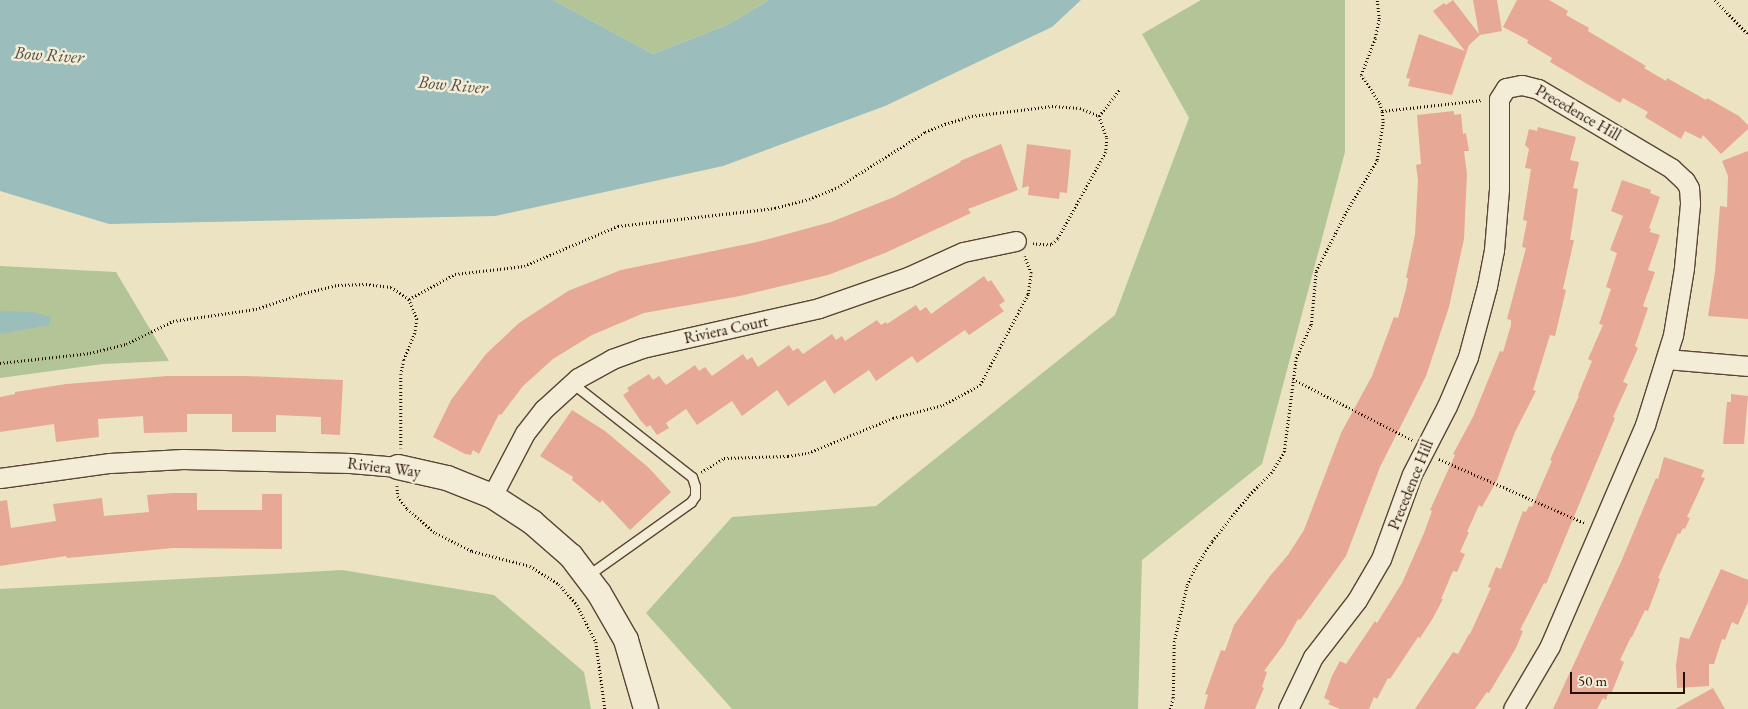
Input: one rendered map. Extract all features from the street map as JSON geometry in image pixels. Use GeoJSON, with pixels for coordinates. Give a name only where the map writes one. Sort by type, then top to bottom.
{"type":"FeatureCollection","features":[{"type":"Feature","properties":{"kind":"street","name":"Precedence Hill"},"geometry":{"type":"LineString","coordinates":[[1288,709],[1313,657],[1357,600],[1381,559],[1412,474],[1447,406],[1468,357],[1488,286],[1494,250],[1500,190],[1499,99],[1506,88],[1530,86],[1671,168],[1685,181],[1690,196],[1687,248],[1678,311],[1667,359],[1634,454],[1562,621],[1538,668],[1513,709]]}},
{"type":"Feature","properties":{"kind":"street","name":"Riviera Court"},"geometry":{"type":"LineString","coordinates":[[492,496],[516,449],[535,419],[554,398],[572,383],[612,359],[642,348],[819,308],[891,284],[962,252],[1016,241]]}},
{"type":"Feature","properties":{"kind":"street"},"geometry":{"type":"LineString","coordinates":[[1667,359],[1748,366]]}},
{"type":"Feature","properties":{"kind":"street","name":"Riviera Way"},"geometry":{"type":"LineString","coordinates":[[0,478],[110,463],[183,459],[399,466],[455,481],[492,496],[520,514],[550,537],[587,576],[616,618],[626,640],[646,709]]}},
{"type":"Feature","properties":{"kind":"lane"},"geometry":{"type":"LineString","coordinates":[[572,383],[692,477],[695,496],[692,502],[587,576]]}},
{"type":"Feature","properties":{"kind":"path"},"geometry":{"type":"LineString","coordinates":[[1170,709],[1173,698],[1174,642],[1187,585],[1196,566],[1212,541],[1278,463],[1287,439],[1296,358],[1313,315],[1316,272],[1346,212],[1376,160],[1383,122],[1382,111],[1379,102],[1361,75],[1375,38],[1379,19],[1377,0]]}},
{"type":"Feature","properties":{"kind":"path"},"geometry":{"type":"LineString","coordinates":[[1714,0],[1748,34]]}},
{"type":"Feature","properties":{"kind":"path"},"geometry":{"type":"LineString","coordinates":[[1099,116],[1119,90]]}},
{"type":"Feature","properties":{"kind":"path"},"geometry":{"type":"LineString","coordinates":[[1382,111],[1499,99]]}},
{"type":"Feature","properties":{"kind":"path"},"geometry":{"type":"LineString","coordinates":[[409,299],[455,274],[524,266],[618,226],[775,208],[809,199],[838,187],[925,132],[972,116],[1052,106],[1080,108],[1099,116],[1107,138],[1106,152],[1058,239],[1051,245],[1045,246],[1016,241]]}},
{"type":"Feature","properties":{"kind":"path"},"geometry":{"type":"LineString","coordinates":[[692,477],[724,458],[788,456],[808,452],[893,418],[944,405],[980,384],[1028,294],[1031,272],[1016,241]]}},
{"type":"Feature","properties":{"kind":"path"},"geometry":{"type":"LineString","coordinates":[[0,363],[90,353],[126,344],[173,321],[256,309],[301,294],[338,285],[381,284],[397,289],[409,299],[415,312],[416,326],[401,374],[398,496],[407,509],[436,532],[472,551],[530,566],[559,584],[577,605],[596,642],[605,709]]}},
{"type":"Feature","properties":{"kind":"path"},"geometry":{"type":"LineString","coordinates":[[1293,379],[1414,441]]}},
{"type":"Feature","properties":{"kind":"path"},"geometry":{"type":"LineString","coordinates":[[1434,457],[1590,525]]}},
{"type":"Feature","properties":{"kind":"green space"},"geometry":{"type":"Polygon","coordinates":[[[553,0],[769,0],[727,25],[653,54],[553,0]]]}},
{"type":"Feature","properties":{"kind":"green space"},"geometry":{"type":"Polygon","coordinates":[[[1201,0],[1345,0],[1345,152],[1262,464],[1142,560],[1138,709],[732,709],[646,613],[732,517],[876,506],[1115,315],[1189,118],[1142,34],[1201,0]]]}},
{"type":"Feature","properties":{"kind":"green space"},"geometry":{"type":"Polygon","coordinates":[[[0,266],[116,272],[169,361],[103,364],[0,378],[0,266]]]}},
{"type":"Feature","properties":{"kind":"green space"},"geometry":{"type":"Polygon","coordinates":[[[342,570],[494,595],[584,672],[591,709],[0,709],[0,589],[342,570]]]}},
{"type":"Feature","properties":{"kind":"water","name":"Bow River"},"geometry":{"type":"Polygon","coordinates":[[[0,0],[553,0],[653,54],[727,25],[769,0],[1081,0],[1052,27],[885,106],[723,166],[495,216],[109,224],[0,191],[0,0]]]}},
{"type":"Feature","properties":{"kind":"water"},"geometry":{"type":"Polygon","coordinates":[[[0,311],[32,312],[51,317],[49,325],[0,334],[0,311]]]}},
{"type":"Feature","properties":{"kind":"building"},"geometry":{"type":"Polygon","coordinates":[[[1453,0],[1479,34],[1473,0],[1497,0],[1502,31],[1480,35],[1469,45],[1452,95],[1408,86],[1410,79],[1406,78],[1419,34],[1465,51],[1433,11],[1444,3],[1446,5],[1453,0]]]}},
{"type":"Feature","properties":{"kind":"building"},"geometry":{"type":"Polygon","coordinates":[[[1517,0],[1549,0],[1568,11],[1566,15],[1589,28],[1588,31],[1646,66],[1644,68],[1666,81],[1667,78],[1739,116],[1748,125],[1748,129],[1721,154],[1703,135],[1701,139],[1685,131],[1681,139],[1645,117],[1648,112],[1623,98],[1620,103],[1589,85],[1550,62],[1552,58],[1527,43],[1528,40],[1503,27],[1517,0]]]}},
{"type":"Feature","properties":{"kind":"building"},"geometry":{"type":"Polygon","coordinates":[[[1454,111],[1454,115],[1461,114],[1463,134],[1466,133],[1469,151],[1464,151],[1467,174],[1464,239],[1449,307],[1426,376],[1380,467],[1346,556],[1300,620],[1298,619],[1284,644],[1264,671],[1267,672],[1262,687],[1264,688],[1255,709],[1204,709],[1208,695],[1205,694],[1221,650],[1225,651],[1234,625],[1288,555],[1304,530],[1341,433],[1372,376],[1394,317],[1398,318],[1406,289],[1408,278],[1406,278],[1415,235],[1418,180],[1416,165],[1421,164],[1417,115],[1454,111]]]}},
{"type":"Feature","properties":{"kind":"building"},"geometry":{"type":"Polygon","coordinates":[[[1538,127],[1576,137],[1570,160],[1579,162],[1573,188],[1578,189],[1570,240],[1574,240],[1563,289],[1566,290],[1555,336],[1550,335],[1533,390],[1536,391],[1515,432],[1497,480],[1482,507],[1479,505],[1460,552],[1465,554],[1457,572],[1453,571],[1441,599],[1443,599],[1433,618],[1390,679],[1388,678],[1377,699],[1374,697],[1369,709],[1340,709],[1328,704],[1330,701],[1324,698],[1332,676],[1340,661],[1346,664],[1375,621],[1377,623],[1402,583],[1424,533],[1432,511],[1430,510],[1455,455],[1453,454],[1473,417],[1500,351],[1503,352],[1511,325],[1511,320],[1507,319],[1526,248],[1522,247],[1527,221],[1523,220],[1531,169],[1525,168],[1529,149],[1525,145],[1529,129],[1537,131],[1538,127]]]}},
{"type":"Feature","properties":{"kind":"building"},"geometry":{"type":"Polygon","coordinates":[[[1001,144],[1018,190],[968,209],[971,213],[885,253],[828,275],[740,296],[644,313],[592,335],[553,359],[523,386],[501,415],[499,414],[479,454],[473,450],[471,455],[465,454],[433,437],[451,400],[486,354],[519,323],[568,291],[621,270],[757,242],[831,222],[894,197],[960,161],[1001,144]]]}},
{"type":"Feature","properties":{"kind":"building"},"geometry":{"type":"Polygon","coordinates":[[[1027,144],[1071,150],[1067,193],[1060,192],[1059,199],[1028,195],[1029,186],[1022,188],[1027,144]]]}},
{"type":"Feature","properties":{"kind":"building"},"geometry":{"type":"Polygon","coordinates":[[[1748,151],[1748,319],[1708,316],[1715,272],[1720,206],[1727,207],[1728,176],[1722,161],[1748,151]]]}},
{"type":"Feature","properties":{"kind":"building"},"geometry":{"type":"Polygon","coordinates":[[[1622,180],[1651,190],[1650,193],[1660,197],[1649,228],[1651,229],[1650,232],[1660,235],[1648,270],[1655,272],[1643,306],[1648,308],[1635,346],[1638,348],[1623,382],[1628,384],[1613,417],[1615,418],[1546,584],[1544,583],[1520,630],[1523,631],[1516,648],[1489,693],[1487,692],[1475,709],[1415,709],[1453,652],[1458,654],[1470,634],[1491,588],[1488,587],[1496,567],[1501,569],[1523,511],[1526,512],[1529,506],[1532,507],[1552,461],[1550,460],[1579,396],[1592,361],[1588,359],[1603,325],[1599,324],[1611,289],[1606,287],[1617,253],[1610,250],[1623,216],[1611,211],[1622,180]]]}},
{"type":"Feature","properties":{"kind":"building"},"geometry":{"type":"Polygon","coordinates":[[[984,276],[988,282],[991,280],[1005,301],[999,305],[1004,311],[969,335],[965,330],[917,363],[912,356],[876,381],[869,370],[834,394],[825,380],[788,406],[777,390],[742,416],[732,401],[697,425],[686,409],[666,423],[669,428],[657,435],[650,425],[647,427],[641,421],[623,395],[629,391],[627,388],[649,374],[653,380],[659,376],[666,385],[695,365],[699,371],[705,367],[712,376],[743,354],[747,360],[752,357],[758,367],[789,345],[793,351],[798,348],[803,354],[832,334],[836,340],[842,336],[845,341],[877,320],[881,325],[886,322],[887,324],[916,305],[920,311],[926,307],[931,314],[984,276]]]}},
{"type":"Feature","properties":{"kind":"building"},"geometry":{"type":"Polygon","coordinates":[[[167,376],[247,376],[343,380],[340,435],[321,434],[321,417],[276,415],[276,432],[232,432],[232,414],[187,414],[187,432],[144,433],[143,416],[98,419],[99,437],[56,442],[54,424],[0,432],[0,397],[15,394],[15,392],[66,384],[167,376]]]}},
{"type":"Feature","properties":{"kind":"building"},"geometry":{"type":"Polygon","coordinates":[[[1731,394],[1748,396],[1744,444],[1723,444],[1727,402],[1731,402],[1731,394]]]}},
{"type":"Feature","properties":{"kind":"building"},"geometry":{"type":"Polygon","coordinates":[[[572,410],[605,431],[649,468],[671,492],[630,530],[602,500],[600,503],[572,480],[573,477],[540,456],[572,410]]]}},
{"type":"Feature","properties":{"kind":"building"},"geometry":{"type":"Polygon","coordinates":[[[1664,457],[1704,470],[1701,477],[1705,478],[1687,517],[1690,518],[1685,529],[1683,528],[1680,534],[1678,533],[1658,578],[1660,579],[1648,611],[1645,610],[1620,660],[1624,662],[1611,694],[1608,693],[1606,700],[1603,698],[1597,709],[1553,709],[1621,562],[1656,478],[1658,479],[1664,457]]]}},
{"type":"Feature","properties":{"kind":"building"},"geometry":{"type":"Polygon","coordinates":[[[197,493],[197,510],[262,510],[262,494],[282,494],[282,549],[173,548],[67,558],[66,556],[0,566],[0,501],[7,500],[11,528],[56,521],[53,504],[102,498],[104,516],[149,512],[147,495],[197,493]]]}},
{"type":"Feature","properties":{"kind":"building"},"geometry":{"type":"Polygon","coordinates":[[[1721,569],[1748,580],[1748,602],[1738,625],[1732,622],[1725,640],[1722,639],[1714,664],[1709,664],[1709,686],[1677,688],[1676,665],[1680,637],[1689,639],[1721,569]]]}},
{"type":"Feature","properties":{"kind":"building"},"geometry":{"type":"Polygon","coordinates":[[[1713,688],[1725,709],[1675,709],[1713,688]]]}}]}
